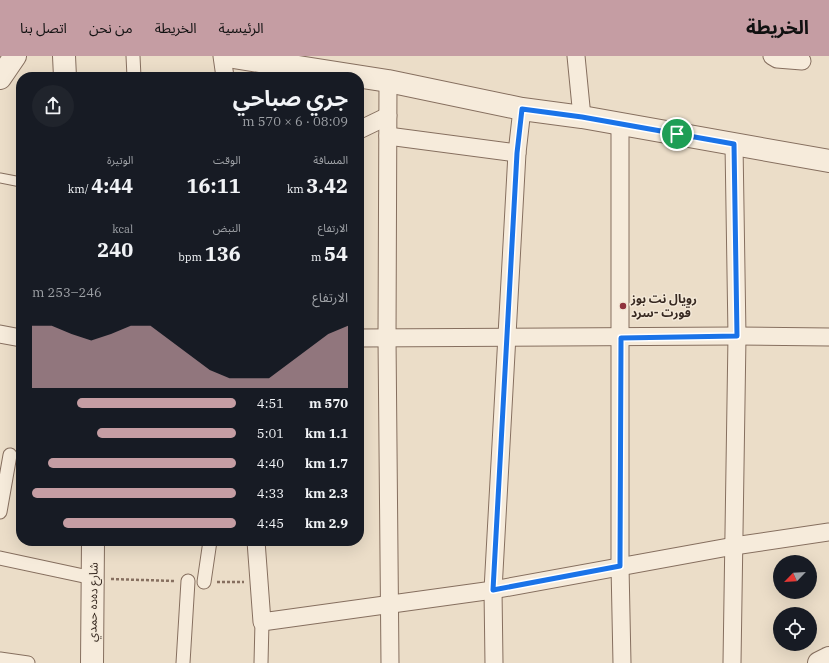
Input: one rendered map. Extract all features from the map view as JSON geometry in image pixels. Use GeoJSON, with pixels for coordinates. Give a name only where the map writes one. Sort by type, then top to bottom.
{"type":"FeatureCollection","features":[{"type":"Feature","properties":{"kind":"street"},"geometry":{"type":"LineString","coordinates":[[0,78],[15,56]]}},
{"type":"Feature","properties":{"kind":"street"},"geometry":{"type":"LineString","coordinates":[[64,56],[65,72]]}},
{"type":"Feature","properties":{"kind":"street"},"geometry":{"type":"LineString","coordinates":[[133,56],[134,72]]}},
{"type":"Feature","properties":{"kind":"street"},"geometry":{"type":"LineString","coordinates":[[222,56],[224,72]]}},
{"type":"Feature","properties":{"kind":"street"},"geometry":{"type":"LineString","coordinates":[[227,56],[330,72]]}},
{"type":"Feature","properties":{"kind":"street"},"geometry":{"type":"LineString","coordinates":[[576,56],[582,117]]}},
{"type":"Feature","properties":{"kind":"street"},"geometry":{"type":"LineString","coordinates":[[772,56],[777,59],[802,61]]}},
{"type":"Feature","properties":{"kind":"street"},"geometry":{"type":"LineString","coordinates":[[364,77],[522,109],[582,117],[829,161]]}},
{"type":"Feature","properties":{"kind":"street"},"geometry":{"type":"LineString","coordinates":[[388,81],[387,338],[390,663]]}},
{"type":"Feature","properties":{"kind":"street"},"geometry":{"type":"LineString","coordinates":[[494,663],[493,590],[517,153],[522,109]]}},
{"type":"Feature","properties":{"kind":"street"},"geometry":{"type":"LineString","coordinates":[[364,128],[388,116]]}},
{"type":"Feature","properties":{"kind":"street"},"geometry":{"type":"LineString","coordinates":[[620,124],[620,566],[622,663]]}},
{"type":"Feature","properties":{"kind":"street"},"geometry":{"type":"LineString","coordinates":[[388,136],[517,153]]}},
{"type":"Feature","properties":{"kind":"street"},"geometry":{"type":"LineString","coordinates":[[732,663],[737,336],[734,144]]}},
{"type":"Feature","properties":{"kind":"street"},"geometry":{"type":"LineString","coordinates":[[0,334],[16,337]]}},
{"type":"Feature","properties":{"kind":"street"},"geometry":{"type":"LineString","coordinates":[[364,338],[621,338],[737,336],[829,338]]}},
{"type":"Feature","properties":{"kind":"street"},"geometry":{"type":"LineString","coordinates":[[0,512],[10,455]]}},
{"type":"Feature","properties":{"kind":"street"},"geometry":{"type":"LineString","coordinates":[[262,622],[493,590],[734,546],[829,532]]}},
{"type":"Feature","properties":{"kind":"street","name":"شارع دەدە حمدي"},"geometry":{"type":"LineString","coordinates":[[92,663],[94,546]]}},
{"type":"Feature","properties":{"kind":"street"},"geometry":{"type":"LineString","coordinates":[[204,582],[209,546]]}},
{"type":"Feature","properties":{"kind":"street"},"geometry":{"type":"LineString","coordinates":[[256,546],[262,622],[261,663]]}},
{"type":"Feature","properties":{"kind":"street"},"geometry":{"type":"LineString","coordinates":[[0,558],[93,578]]}},
{"type":"Feature","properties":{"kind":"street"},"geometry":{"type":"LineString","coordinates":[[183,663],[188,582]]}},
{"type":"Feature","properties":{"kind":"street"},"geometry":{"type":"LineString","coordinates":[[819,663],[829,658]]}},
{"type":"Feature","properties":{"kind":"street"},"geometry":{"type":"LineString","coordinates":[[0,659],[28,663]]}},
{"type":"Feature","properties":{"kind":"lane"},"geometry":{"type":"LineString","coordinates":[[0,178],[16,181]]}},
{"type":"Feature","properties":{"kind":"place","name":"رويال نت بوز قورت -سرد"},"geometry":{"type":"Point","coordinates":[623,306]}},
{"type":"Feature","properties":{"kind":"route"},"geometry":{"type":"LineString","coordinates":[[522,109],[582,117],[677,134],[734,144],[737,336],[621,338],[620,566],[493,590],[517,153],[522,109]]}}]}
